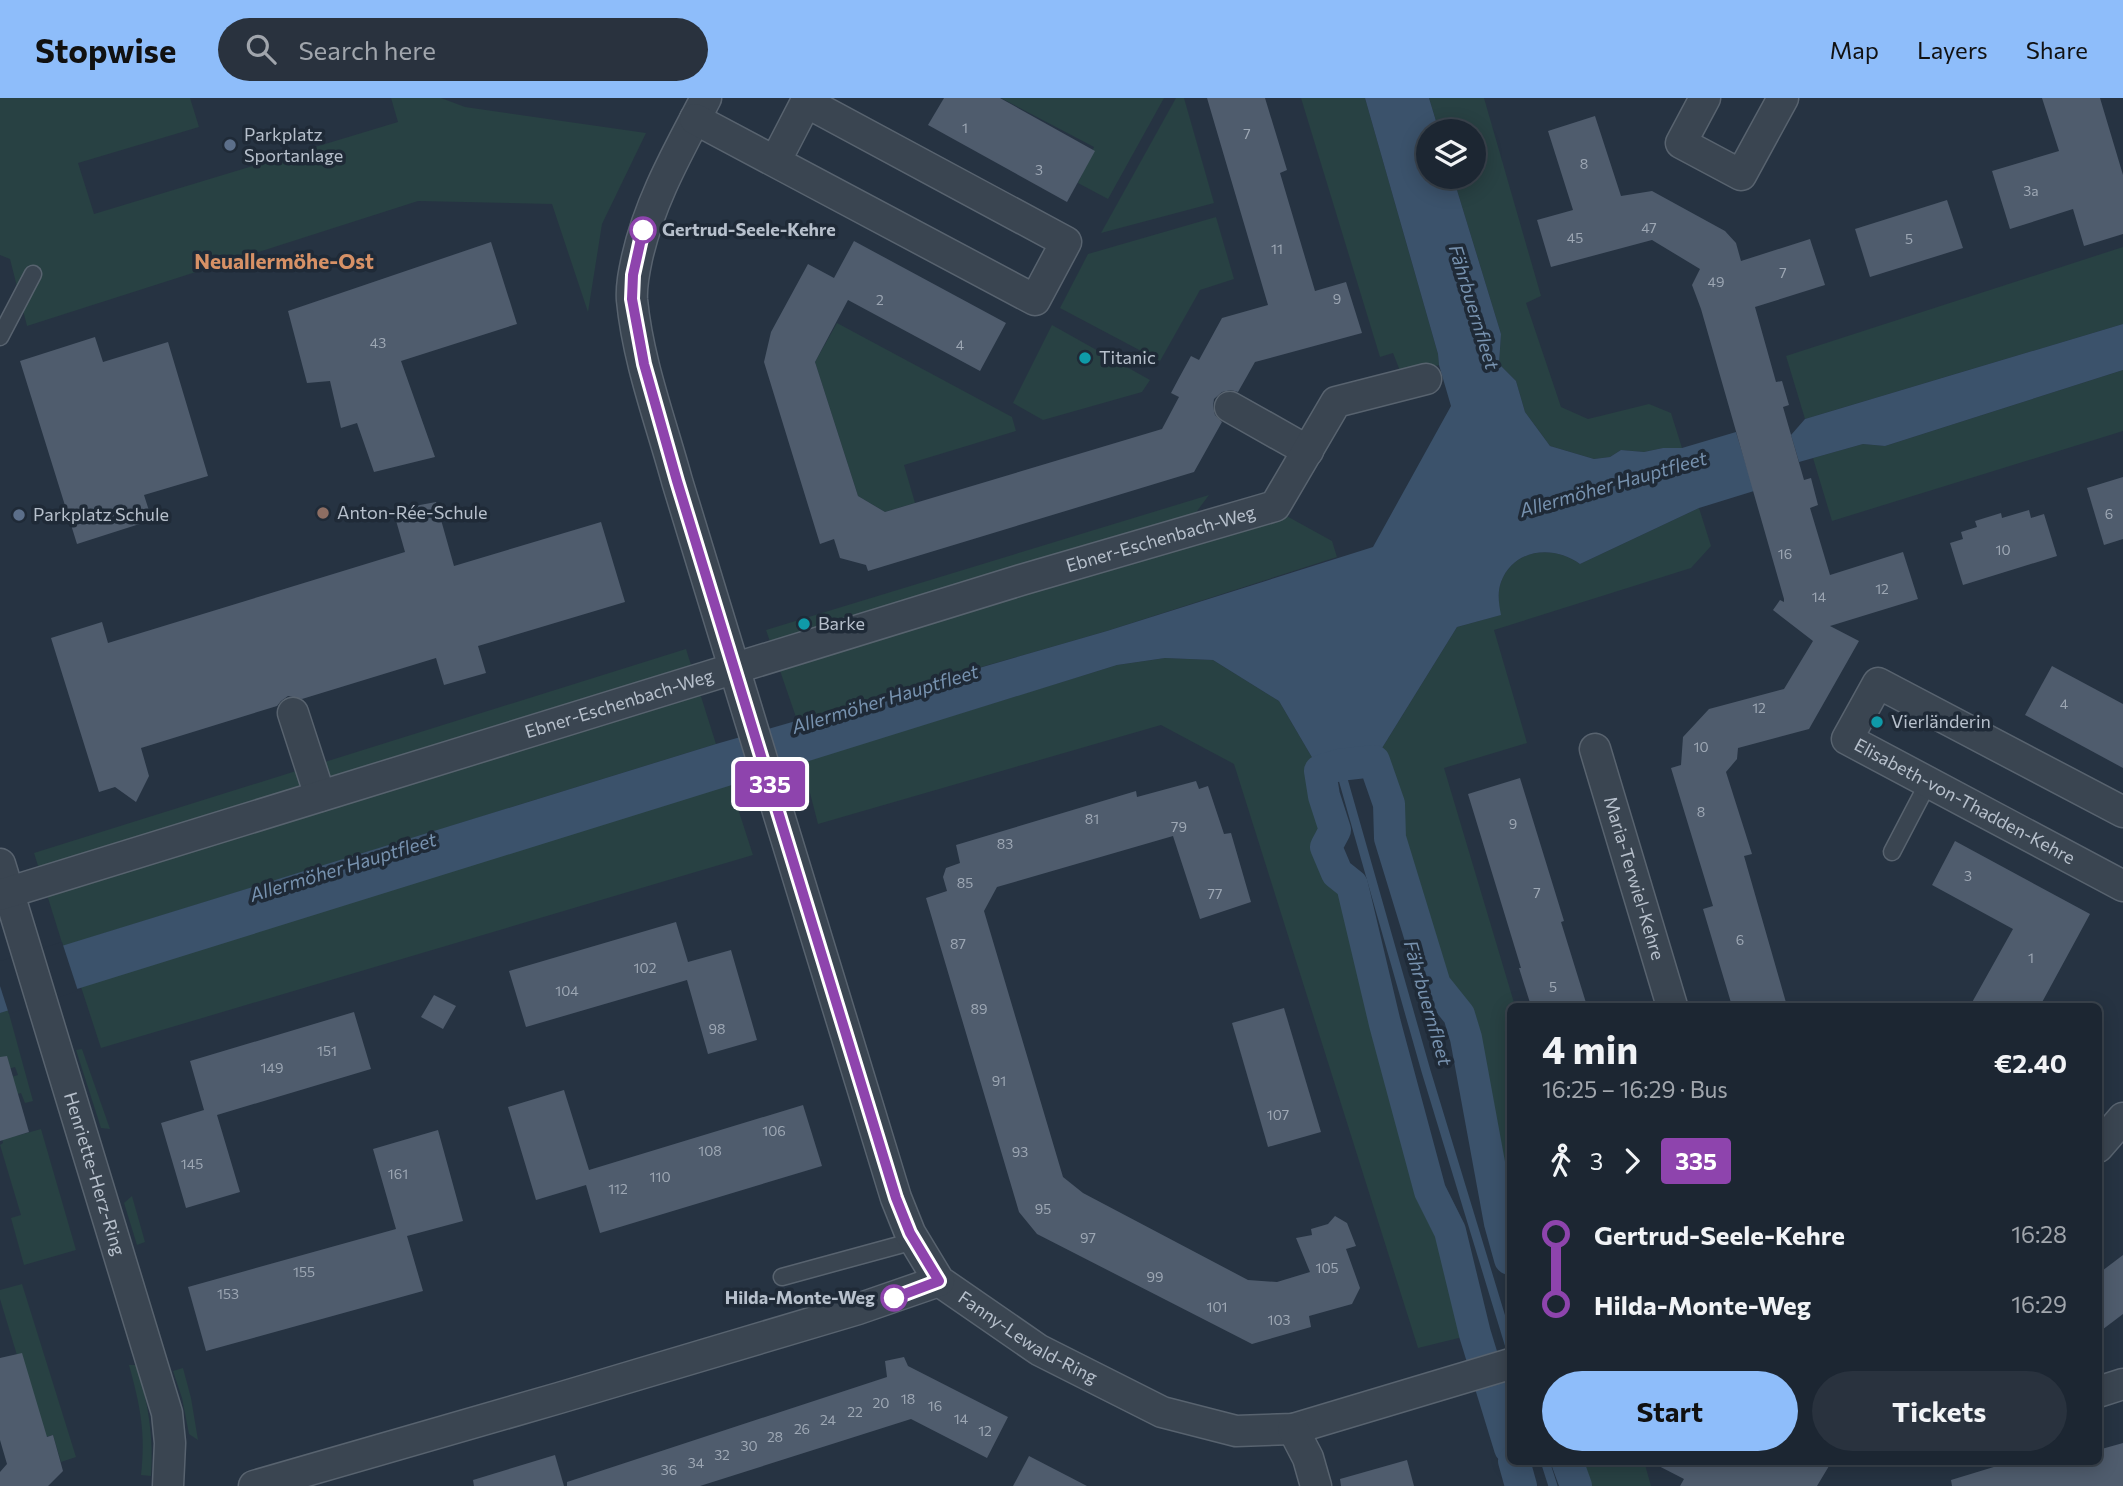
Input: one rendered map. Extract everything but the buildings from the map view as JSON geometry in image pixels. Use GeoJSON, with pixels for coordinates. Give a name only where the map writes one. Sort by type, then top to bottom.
{"type":"FeatureCollection","features":[{"type":"Feature","properties":{"kind":"street"},"geometry":{"type":"LineString","coordinates":[[1704,98],[1681,143],[1741,176],[1783,98]]}},
{"type":"Feature","properties":{"kind":"street"},"geometry":{"type":"LineString","coordinates":[[701,108],[776,160],[1035,300],[1066,242],[806,102],[776,160]]}},
{"type":"Feature","properties":{"kind":"street","name":"Fanny-Lewald-Ring"},"geometry":{"type":"LineString","coordinates":[[701,108],[673,159],[643,230],[633,275],[632,299],[644,364],[896,1198],[915,1241],[939,1281],[1013,1335],[1162,1412],[1236,1431],[1293,1429],[1507,1365]]}},
{"type":"Feature","properties":{"kind":"street","name":"Ebner-Eschenbach-Weg"},"geometry":{"type":"LineString","coordinates":[[8,901],[320,796],[1056,569],[1275,506],[1336,402],[1426,379]]}},
{"type":"Feature","properties":{"kind":"street"},"geometry":{"type":"LineString","coordinates":[[1230,407],[1308,451]]}},
{"type":"Feature","properties":{"kind":"street","name":"Elisabeth-von-Thadden-Kehre"},"geometry":{"type":"LineString","coordinates":[[2123,812],[1878,682],[1847,739],[2123,886]]}},
{"type":"Feature","properties":{"kind":"street"},"geometry":{"type":"LineString","coordinates":[[293,713],[320,796]]}},
{"type":"Feature","properties":{"kind":"street","name":"Maria-Terwiel-Kehre"},"geometry":{"type":"LineString","coordinates":[[1595,749],[1671,1003]]}},
{"type":"Feature","properties":{"kind":"street","name":"Henriette-Herz-Ring"},"geometry":{"type":"LineString","coordinates":[[0,864],[8,901],[167,1413],[170,1443],[168,1486]]}},
{"type":"Feature","properties":{"kind":"street"},"geometry":{"type":"LineString","coordinates":[[2102,1142],[2123,1118]]}},
{"type":"Feature","properties":{"kind":"street"},"geometry":{"type":"LineString","coordinates":[[254,1486],[572,1395],[858,1309],[939,1281]]}},
{"type":"Feature","properties":{"kind":"street"},"geometry":{"type":"LineString","coordinates":[[2102,1391],[2123,1384]]}},
{"type":"Feature","properties":{"kind":"street"},"geometry":{"type":"LineString","coordinates":[[1293,1429],[1308,1458],[1316,1486]]}},
{"type":"Feature","properties":{"kind":"lane"},"geometry":{"type":"LineString","coordinates":[[0,337],[33,274]]}},
{"type":"Feature","properties":{"kind":"lane"},"geometry":{"type":"LineString","coordinates":[[1892,852],[1928,782]]}},
{"type":"Feature","properties":{"kind":"lane"},"geometry":{"type":"LineString","coordinates":[[782,1278],[915,1241]]}},
{"type":"Feature","properties":{"kind":"green space"},"geometry":{"type":"Polygon","coordinates":[[[0,98],[190,98],[199,127],[78,163],[94,214],[398,122],[391,98],[441,98],[465,107],[646,133],[602,224],[588,312],[552,204],[418,201],[27,326],[10,259],[0,255],[0,98]]]}},
{"type":"Feature","properties":{"kind":"green space"},"geometry":{"type":"Polygon","coordinates":[[[1001,98],[1164,98],[1108,199],[1078,183],[1094,147],[1001,98]]]}},
{"type":"Feature","properties":{"kind":"green space"},"geometry":{"type":"Polygon","coordinates":[[[1176,98],[1184,98],[1214,203],[1101,233],[1176,98]]]}},
{"type":"Feature","properties":{"kind":"green space"},"geometry":{"type":"Polygon","coordinates":[[[1301,98],[1365,98],[1439,365],[1402,376],[1393,353],[1380,357],[1301,98]]]}},
{"type":"Feature","properties":{"kind":"green space"},"geometry":{"type":"Polygon","coordinates":[[[1429,98],[1484,98],[1541,296],[1526,303],[1561,407],[1588,419],[1649,404],[1671,413],[1682,448],[1644,452],[1621,450],[1610,457],[1594,459],[1550,446],[1525,412],[1516,381],[1499,364],[1501,334],[1457,189],[1486,189],[1486,119],[1435,119],[1429,98]]]}},
{"type":"Feature","properties":{"kind":"green space"},"geometry":{"type":"Polygon","coordinates":[[[1216,217],[1234,279],[1200,290],[1160,361],[1060,308],[1088,254],[1216,217]]]}},
{"type":"Feature","properties":{"kind":"green space"},"geometry":{"type":"Polygon","coordinates":[[[2123,247],[2123,324],[1805,419],[1786,356],[2123,247]]]}},
{"type":"Feature","properties":{"kind":"green space"},"geometry":{"type":"Polygon","coordinates":[[[837,323],[1012,417],[1016,431],[904,465],[915,503],[885,512],[858,496],[815,362],[837,323]]]}},
{"type":"Feature","properties":{"kind":"green space"},"geometry":{"type":"Polygon","coordinates":[[[1052,325],[1150,380],[1142,392],[1043,420],[1013,403],[1052,325]]]}},
{"type":"Feature","properties":{"kind":"green space"},"geometry":{"type":"Polygon","coordinates":[[[2123,370],[2123,431],[1832,521],[1813,458],[1863,444],[1885,446],[2123,370]]]}},
{"type":"Feature","properties":{"kind":"green space"},"geometry":{"type":"Polygon","coordinates":[[[1209,495],[1189,522],[1283,514],[1332,541],[1337,557],[1107,631],[797,720],[766,630],[1209,495]]]}},
{"type":"Feature","properties":{"kind":"green space"},"geometry":{"type":"Polygon","coordinates":[[[1699,508],[1711,546],[1691,568],[1494,630],[1527,743],[1444,768],[1514,1003],[1507,1003],[1507,1248],[1466,1038],[1459,1015],[1435,985],[1390,838],[1389,804],[1374,761],[1457,627],[1500,615],[1501,582],[1515,562],[1525,556],[1547,552],[1570,558],[1580,564],[1699,508]]]}},
{"type":"Feature","properties":{"kind":"green space"},"geometry":{"type":"Polygon","coordinates":[[[686,649],[716,744],[63,946],[34,853],[686,649]]]}},
{"type":"Feature","properties":{"kind":"green space"},"geometry":{"type":"Polygon","coordinates":[[[1165,658],[1213,660],[1279,701],[1320,771],[1324,796],[1335,830],[1326,847],[1337,873],[1352,885],[1385,1024],[1430,1191],[1450,1231],[1475,1334],[1418,1348],[1234,764],[1161,725],[818,824],[802,762],[1117,665],[1165,658]]]}},
{"type":"Feature","properties":{"kind":"green space"},"geometry":{"type":"Polygon","coordinates":[[[730,784],[753,855],[101,1048],[81,987],[730,784]]]}},
{"type":"Feature","properties":{"kind":"green space"},"geometry":{"type":"Polygon","coordinates":[[[8,1010],[33,1101],[25,1103],[21,1093],[10,1096],[4,1079],[18,1075],[15,1067],[0,1071],[0,1013],[8,1010]]]}},
{"type":"Feature","properties":{"kind":"green space"},"geometry":{"type":"Polygon","coordinates":[[[82,1049],[110,1129],[101,1128],[76,1050],[82,1049]]]}},
{"type":"Feature","properties":{"kind":"green space"},"geometry":{"type":"Polygon","coordinates":[[[41,1129],[76,1250],[24,1265],[11,1218],[21,1215],[0,1145],[3,1143],[0,1130],[16,1136],[41,1129]]]}},
{"type":"Feature","properties":{"kind":"green space"},"geometry":{"type":"Polygon","coordinates":[[[132,1196],[145,1242],[137,1245],[124,1203],[132,1196]]]}},
{"type":"Feature","properties":{"kind":"green space"},"geometry":{"type":"Polygon","coordinates":[[[22,1284],[76,1457],[61,1462],[53,1435],[42,1438],[0,1299],[0,1290],[22,1284]]]}},
{"type":"Feature","properties":{"kind":"green space"},"geometry":{"type":"Polygon","coordinates":[[[129,1365],[137,1365],[147,1407],[152,1448],[151,1476],[141,1475],[141,1419],[129,1365]]]}},
{"type":"Feature","properties":{"kind":"green space"},"geometry":{"type":"Polygon","coordinates":[[[183,1368],[198,1440],[189,1434],[173,1371],[183,1368]]]}},
{"type":"Feature","properties":{"kind":"green space"},"geometry":{"type":"Polygon","coordinates":[[[1568,1465],[1645,1465],[1651,1486],[1576,1486],[1568,1465]]]}},
{"type":"Feature","properties":{"kind":"water","name":"Allermöher Hauptfleet"},"geometry":{"type":"Polygon","coordinates":[[[1365,98],[1429,98],[1435,119],[1416,119],[1416,189],[1457,189],[1501,334],[1499,364],[1516,381],[1525,412],[1550,446],[1594,459],[1610,457],[1621,450],[1644,452],[1682,448],[1736,432],[1754,491],[1699,508],[1580,564],[1559,554],[1547,552],[1525,556],[1515,562],[1501,582],[1501,615],[1457,627],[1374,761],[1320,771],[1279,701],[1213,660],[1165,658],[1117,665],[0,1013],[0,965],[716,744],[1107,631],[1373,547],[1451,406],[1365,98]]]}},
{"type":"Feature","properties":{"kind":"water"},"geometry":{"type":"Polygon","coordinates":[[[2123,324],[2123,370],[1885,446],[1863,444],[1799,462],[1791,435],[1805,419],[2123,324]]]}},
{"type":"Feature","properties":{"kind":"pier"},"geometry":{"type":"Polygon","coordinates":[[[62,942],[78,991],[9,1014],[0,986],[0,961],[62,942]]]}},
{"type":"Feature","properties":{"kind":"waterway","name":"Fährbuernfleet"},"geometry":{"type":"LineString","coordinates":[[1337,758],[1426,1071],[1507,1337]]}},
{"type":"Feature","properties":{"kind":"waterway"},"geometry":{"type":"LineString","coordinates":[[1507,1248],[1466,1038],[1459,1015],[1435,985],[1390,838],[1389,804],[1374,761],[1339,765],[1320,771],[1324,796],[1335,830],[1326,847],[1337,873],[1352,885],[1385,1024],[1430,1191],[1450,1231],[1475,1334],[1507,1438]]}},
{"type":"Feature","properties":{"kind":"waterway"},"geometry":{"type":"LineString","coordinates":[[1515,1465],[1521,1486]]}},
{"type":"Feature","properties":{"kind":"waterway","name":"Fährbuernfleet"},"geometry":{"type":"LineString","coordinates":[[1546,1465],[1553,1486]]}},
{"type":"Feature","properties":{"kind":"waterway"},"geometry":{"type":"LineString","coordinates":[[1568,1465],[1576,1486]]}},
{"type":"Feature","properties":{"kind":"bus line","name":"335"},"geometry":{"type":"LineString","coordinates":[[643,230],[633,275],[632,299],[644,364],[677,481],[896,1198],[910,1233],[939,1281],[894,1298]]}},
{"type":"Feature","properties":{"kind":"place","name":"Parkplatz Sportanlage"},"geometry":{"type":"Point","coordinates":[230,145]}},
{"type":"Feature","properties":{"kind":"place","name":"Gertrud-Seele-Kehre"},"geometry":{"type":"Point","coordinates":[643,230]}},
{"type":"Feature","properties":{"kind":"place","name":"Titanic"},"geometry":{"type":"Point","coordinates":[1085,358]}},
{"type":"Feature","properties":{"kind":"place","name":"Anton-Rée-Schule"},"geometry":{"type":"Point","coordinates":[323,513]}},
{"type":"Feature","properties":{"kind":"place","name":"Parkplatz Schule"},"geometry":{"type":"Point","coordinates":[19,515]}},
{"type":"Feature","properties":{"kind":"place","name":"Barke"},"geometry":{"type":"Point","coordinates":[804,624]}},
{"type":"Feature","properties":{"kind":"place","name":"Vierländerin"},"geometry":{"type":"Point","coordinates":[1877,722]}},
{"type":"Feature","properties":{"kind":"place","name":"Hilda-Monte-Weg"},"geometry":{"type":"Point","coordinates":[894,1298]}},
{"type":"Feature","properties":{"kind":"district","name":"Neuallermöhe-Ost"},"geometry":{"type":"Point","coordinates":[284,262]}}]}
